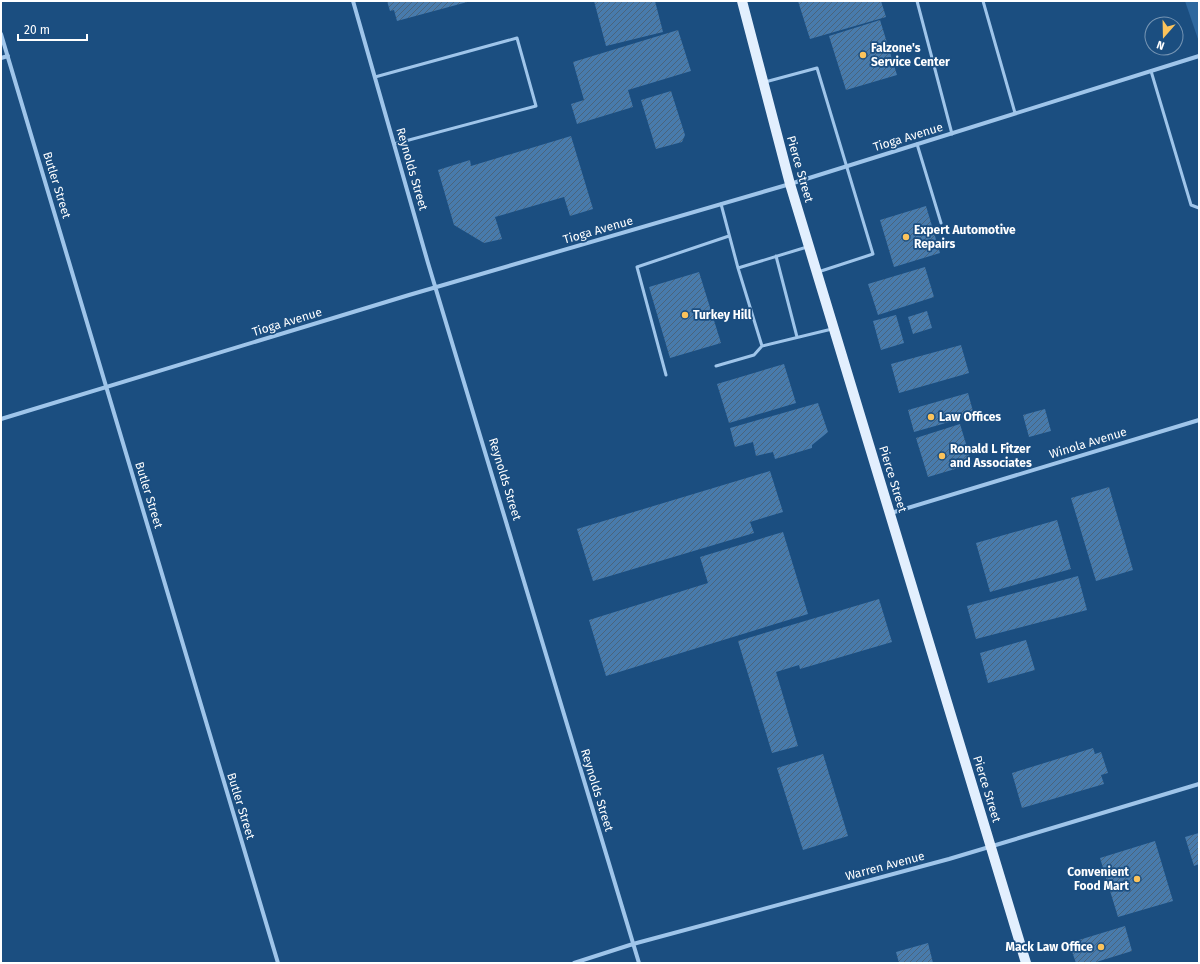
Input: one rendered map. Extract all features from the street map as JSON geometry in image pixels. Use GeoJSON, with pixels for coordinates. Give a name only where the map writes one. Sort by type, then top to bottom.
{"type":"FeatureCollection","features":[{"type":"Feature","properties":{"kind":"main road","name":"Pierce Street"},"geometry":{"type":"LineString","coordinates":[[742,1],[790,184],[1026,963]]}},
{"type":"Feature","properties":{"kind":"street","name":"Reynolds Street"},"geometry":{"type":"LineString","coordinates":[[352,1],[436,288],[639,963]]}},
{"type":"Feature","properties":{"kind":"street","name":"Butler Street"},"geometry":{"type":"LineString","coordinates":[[1,34],[278,963]]}},
{"type":"Feature","properties":{"kind":"street"},"geometry":{"type":"LineString","coordinates":[[1,58],[8,56]]}},
{"type":"Feature","properties":{"kind":"street","name":"Tioga Avenue"},"geometry":{"type":"LineString","coordinates":[[1,419],[436,288],[790,184],[1199,56]]}},
{"type":"Feature","properties":{"kind":"street","name":"Winola Avenue"},"geometry":{"type":"LineString","coordinates":[[890,514],[1199,420]]}},
{"type":"Feature","properties":{"kind":"street","name":"Warren Avenue"},"geometry":{"type":"LineString","coordinates":[[574,963],[633,944],[991,847],[1199,784]]}},
{"type":"Feature","properties":{"kind":"lane"},"geometry":{"type":"LineString","coordinates":[[917,1],[952,134]]}},
{"type":"Feature","properties":{"kind":"lane"},"geometry":{"type":"LineString","coordinates":[[983,1],[1014,113]]}},
{"type":"Feature","properties":{"kind":"lane"},"geometry":{"type":"LineString","coordinates":[[374,77],[517,38],[536,106],[394,144]]}},
{"type":"Feature","properties":{"kind":"lane"},"geometry":{"type":"LineString","coordinates":[[763,83],[817,68],[873,254],[817,272]]}},
{"type":"Feature","properties":{"kind":"lane"},"geometry":{"type":"LineString","coordinates":[[1151,71],[1191,205],[1199,208]]}},
{"type":"Feature","properties":{"kind":"lane"},"geometry":{"type":"LineString","coordinates":[[917,144],[941,223]]}},
{"type":"Feature","properties":{"kind":"lane"},"geometry":{"type":"LineString","coordinates":[[721,204],[738,268],[762,346]]}},
{"type":"Feature","properties":{"kind":"lane"},"geometry":{"type":"LineString","coordinates":[[666,375],[636,267],[729,236]]}},
{"type":"Feature","properties":{"kind":"lane"},"geometry":{"type":"LineString","coordinates":[[738,268],[809,247]]}},
{"type":"Feature","properties":{"kind":"lane"},"geometry":{"type":"LineString","coordinates":[[776,256],[797,337]]}},
{"type":"Feature","properties":{"kind":"lane"},"geometry":{"type":"LineString","coordinates":[[716,366],[754,355],[762,346],[834,329]]}},
{"type":"Feature","properties":{"kind":"shaded area"},"geometry":{"type":"Polygon","coordinates":[[[1185,1],[1199,1],[1198,39],[1185,1]]]}},
{"type":"Feature","properties":{"kind":"building"},"geometry":{"type":"Polygon","coordinates":[[[387,1],[471,1],[397,21],[394,10],[390,11],[387,1]]]}},
{"type":"Feature","properties":{"kind":"building"},"geometry":{"type":"Polygon","coordinates":[[[594,1],[655,1],[663,32],[606,46],[594,1]]]}},
{"type":"Feature","properties":{"kind":"building"},"geometry":{"type":"Polygon","coordinates":[[[798,1],[881,1],[886,17],[810,39],[798,1]]]}},
{"type":"Feature","properties":{"kind":"building","name":"Falzone's Service Center"},"geometry":{"type":"Polygon","coordinates":[[[880,20],[897,75],[846,90],[829,36],[880,20]]]}},
{"type":"Feature","properties":{"kind":"building"},"geometry":{"type":"Polygon","coordinates":[[[678,30],[691,71],[628,90],[633,107],[577,124],[571,104],[584,100],[573,62],[678,30]]]}},
{"type":"Feature","properties":{"kind":"building"},"geometry":{"type":"Polygon","coordinates":[[[671,91],[685,135],[682,142],[656,149],[641,100],[671,91]]]}},
{"type":"Feature","properties":{"kind":"building"},"geometry":{"type":"Polygon","coordinates":[[[571,136],[593,209],[570,216],[564,197],[495,217],[502,239],[484,243],[454,225],[438,170],[470,160],[471,166],[571,136]]]}},
{"type":"Feature","properties":{"kind":"building"},"geometry":{"type":"Polygon","coordinates":[[[926,206],[940,253],[894,267],[880,220],[926,206]]]}},
{"type":"Feature","properties":{"kind":"building"},"geometry":{"type":"Polygon","coordinates":[[[925,267],[934,297],[878,315],[868,284],[925,267]]]}},
{"type":"Feature","properties":{"kind":"building","name":"Turkey Hill"},"geometry":{"type":"Polygon","coordinates":[[[699,272],[721,343],[670,358],[649,287],[699,272]]]}},
{"type":"Feature","properties":{"kind":"building"},"geometry":{"type":"Polygon","coordinates":[[[927,311],[932,328],[913,334],[908,317],[927,311]]]}},
{"type":"Feature","properties":{"kind":"building"},"geometry":{"type":"Polygon","coordinates":[[[896,315],[904,343],[881,350],[873,321],[896,315]]]}},
{"type":"Feature","properties":{"kind":"building"},"geometry":{"type":"Polygon","coordinates":[[[961,345],[969,373],[899,393],[891,364],[961,345]]]}},
{"type":"Feature","properties":{"kind":"building"},"geometry":{"type":"Polygon","coordinates":[[[784,364],[796,403],[729,423],[717,384],[784,364]]]}},
{"type":"Feature","properties":{"kind":"building"},"geometry":{"type":"Polygon","coordinates":[[[968,393],[974,415],[914,432],[908,410],[968,393]]]}},
{"type":"Feature","properties":{"kind":"building"},"geometry":{"type":"Polygon","coordinates":[[[818,403],[828,432],[812,445],[812,448],[775,459],[773,452],[756,456],[753,442],[735,447],[730,428],[818,403]]]}},
{"type":"Feature","properties":{"kind":"building"},"geometry":{"type":"Polygon","coordinates":[[[1045,409],[1051,431],[1029,437],[1023,415],[1045,409]]]}},
{"type":"Feature","properties":{"kind":"building"},"geometry":{"type":"Polygon","coordinates":[[[960,424],[972,464],[928,477],[916,438],[960,424]]]}},
{"type":"Feature","properties":{"kind":"building"},"geometry":{"type":"Polygon","coordinates":[[[770,471],[783,512],[750,522],[754,533],[593,581],[577,529],[770,471]]]}},
{"type":"Feature","properties":{"kind":"building"},"geometry":{"type":"Polygon","coordinates":[[[1109,487],[1133,570],[1096,581],[1071,498],[1109,487]]]}},
{"type":"Feature","properties":{"kind":"building"},"geometry":{"type":"Polygon","coordinates":[[[1057,520],[1071,569],[990,592],[976,543],[1057,520]]]}},
{"type":"Feature","properties":{"kind":"building"},"geometry":{"type":"Polygon","coordinates":[[[783,532],[808,614],[606,676],[589,620],[708,583],[700,557],[783,532]]]}},
{"type":"Feature","properties":{"kind":"building"},"geometry":{"type":"Polygon","coordinates":[[[1078,576],[1087,610],[976,639],[967,606],[1078,576]]]}},
{"type":"Feature","properties":{"kind":"building"},"geometry":{"type":"Polygon","coordinates":[[[879,599],[892,642],[800,669],[799,665],[776,672],[798,746],[772,753],[738,641],[879,599]]]}},
{"type":"Feature","properties":{"kind":"building"},"geometry":{"type":"Polygon","coordinates":[[[1026,640],[1035,670],[988,683],[980,653],[1026,640]]]}},
{"type":"Feature","properties":{"kind":"building"},"geometry":{"type":"Polygon","coordinates":[[[1093,748],[1095,754],[1101,752],[1108,773],[1101,775],[1104,784],[1022,808],[1012,773],[1093,748]]]}},
{"type":"Feature","properties":{"kind":"building"},"geometry":{"type":"Polygon","coordinates":[[[823,754],[848,836],[803,850],[777,768],[823,754]]]}},
{"type":"Feature","properties":{"kind":"building"},"geometry":{"type":"Polygon","coordinates":[[[1199,833],[1199,864],[1194,866],[1185,837],[1199,833]]]}},
{"type":"Feature","properties":{"kind":"building","name":"Convenient Food Mart"},"geometry":{"type":"Polygon","coordinates":[[[1155,841],[1173,901],[1118,917],[1100,858],[1155,841]]]}},
{"type":"Feature","properties":{"kind":"building","name":"Mack Law Office"},"geometry":{"type":"Polygon","coordinates":[[[1125,926],[1132,951],[1093,963],[1076,963],[1069,943],[1125,926]]]}},
{"type":"Feature","properties":{"kind":"building"},"geometry":{"type":"Polygon","coordinates":[[[928,943],[933,963],[899,963],[896,952],[928,943]]]}},
{"type":"Feature","properties":{"kind":"place","name":"Falzone's Service Center"},"geometry":{"type":"Point","coordinates":[863,55]}},
{"type":"Feature","properties":{"kind":"place","name":"Expert Automotive Repairs"},"geometry":{"type":"Point","coordinates":[906,237]}},
{"type":"Feature","properties":{"kind":"place","name":"Turkey Hill"},"geometry":{"type":"Point","coordinates":[685,315]}},
{"type":"Feature","properties":{"kind":"place","name":"Law Offices"},"geometry":{"type":"Point","coordinates":[931,417]}},
{"type":"Feature","properties":{"kind":"place","name":"Ronald L Fitzer and Associates"},"geometry":{"type":"Point","coordinates":[942,456]}},
{"type":"Feature","properties":{"kind":"place","name":"Convenient Food Mart"},"geometry":{"type":"Point","coordinates":[1137,879]}},
{"type":"Feature","properties":{"kind":"place","name":"Mack Law Office"},"geometry":{"type":"Point","coordinates":[1101,947]}}]}
